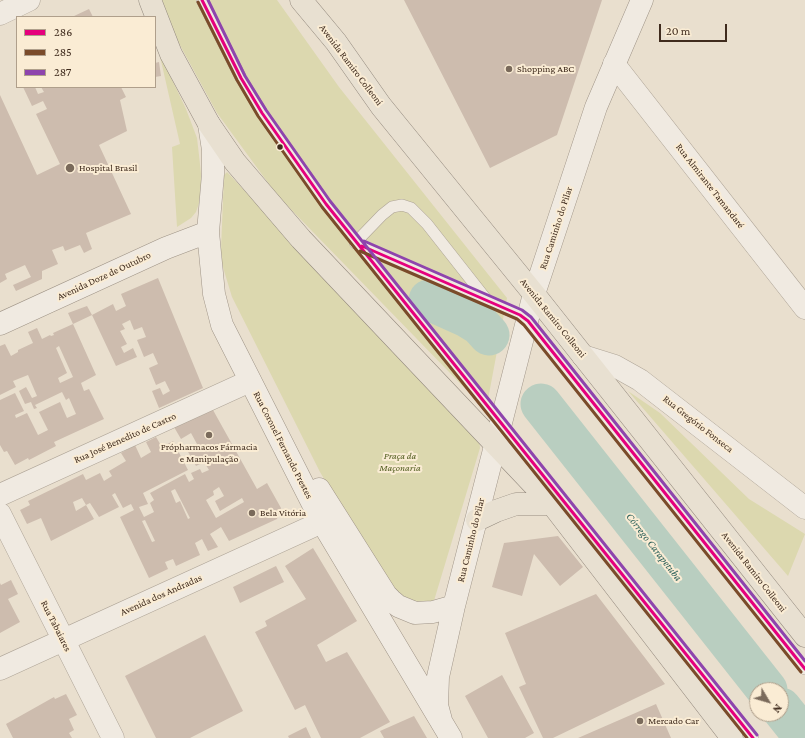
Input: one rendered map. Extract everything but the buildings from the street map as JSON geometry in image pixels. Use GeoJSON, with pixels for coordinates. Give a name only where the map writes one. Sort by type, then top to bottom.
{"type":"FeatureCollection","features":[{"type":"Feature","properties":{"kind":"main road"},"geometry":{"type":"LineString","coordinates":[[150,0],[171,54],[209,124],[235,162],[301,240],[552,504],[732,738]]}},
{"type":"Feature","properties":{"kind":"main road","name":"Avenida Ramiro Colleoni"},"geometry":{"type":"LineString","coordinates":[[301,0],[336,42],[381,106],[534,294],[805,636]]}},
{"type":"Feature","properties":{"kind":"main road"},"geometry":{"type":"LineString","coordinates":[[477,520],[496,510],[516,504],[552,504]]}},
{"type":"Feature","properties":{"kind":"street"},"geometry":{"type":"LineString","coordinates":[[0,14],[29,0]]}},
{"type":"Feature","properties":{"kind":"street","name":"Rua Caminho do Pilar"},"geometry":{"type":"LineString","coordinates":[[446,729],[437,705],[438,677],[454,606],[534,294],[596,107],[642,0]]}},
{"type":"Feature","properties":{"kind":"street","name":"Rua Almirante Tamandaré"},"geometry":{"type":"LineString","coordinates":[[614,64],[805,308]]}},
{"type":"Feature","properties":{"kind":"street","name":"Rua Coronel Fernando Prestes"},"geometry":{"type":"LineString","coordinates":[[209,124],[213,150],[213,174],[208,232],[212,273],[218,311],[222,325],[322,522],[446,729]]}},
{"type":"Feature","properties":{"kind":"street","name":"Avenida Doze de Outubro"},"geometry":{"type":"LineString","coordinates":[[0,324],[166,248],[208,232]]}},
{"type":"Feature","properties":{"kind":"street","name":"Rua Gregório Fonseca"},"geometry":{"type":"LineString","coordinates":[[583,356],[615,366],[640,380],[805,508]]}},
{"type":"Feature","properties":{"kind":"street","name":"Rua José Benedito de Castro"},"geometry":{"type":"LineString","coordinates":[[0,495],[250,382]]}},
{"type":"Feature","properties":{"kind":"street"},"geometry":{"type":"LineString","coordinates":[[283,444],[309,474],[386,595],[391,600],[398,606],[415,613],[433,612],[454,606]]}},
{"type":"Feature","properties":{"kind":"street","name":"Rua Tabaiares"},"geometry":{"type":"LineString","coordinates":[[0,514],[113,738]]}},
{"type":"Feature","properties":{"kind":"street","name":"Avenida dos Andradas"},"geometry":{"type":"LineString","coordinates":[[0,669],[322,522]]}},
{"type":"Feature","properties":{"kind":"lane"},"geometry":{"type":"LineString","coordinates":[[202,0],[224,48],[262,113],[355,243],[501,422],[753,738]]}},
{"type":"Feature","properties":{"kind":"lane"},"geometry":{"type":"LineString","coordinates":[[355,243],[382,215],[392,208],[402,205],[411,208],[427,224],[486,300]]}},
{"type":"Feature","properties":{"kind":"lane"},"geometry":{"type":"LineString","coordinates":[[355,243],[520,315],[528,321],[805,669]]}},
{"type":"Feature","properties":{"kind":"green space"},"geometry":{"type":"Polygon","coordinates":[[[162,0],[277,0],[339,87],[507,298],[486,410],[277,195],[217,113],[175,36],[162,0]]]}},
{"type":"Feature","properties":{"kind":"green space"},"geometry":{"type":"Polygon","coordinates":[[[159,52],[186,109],[197,138],[202,183],[196,212],[191,218],[177,227],[172,147],[180,144],[159,52]]]}},
{"type":"Feature","properties":{"kind":"green space","name":"Praça da Maçonaria"},"geometry":{"type":"Polygon","coordinates":[[[227,172],[479,440],[480,448],[433,604],[424,608],[390,590],[320,472],[232,297],[222,264],[221,250],[224,175],[227,172]]]}},
{"type":"Feature","properties":{"kind":"green space"},"geometry":{"type":"Polygon","coordinates":[[[628,391],[660,413],[749,499],[805,534],[788,576],[628,391]]]}},
{"type":"Feature","properties":{"kind":"waterway","name":"Córrego Carapetuba"},"geometry":{"type":"LineString","coordinates":[[429,300],[467,317],[480,325],[489,335]]}},
{"type":"Feature","properties":{"kind":"waterway","name":"Córrego Carapetuba"},"geometry":{"type":"LineString","coordinates":[[541,404],[761,682]]}},
{"type":"Feature","properties":{"kind":"waterway","name":"Córrego Carapetuba"},"geometry":{"type":"LineString","coordinates":[[789,718],[805,738]]}},
{"type":"Feature","properties":{"kind":"transit line","name":"286"},"geometry":{"type":"LineString","coordinates":[[202,0],[241,78],[262,113],[326,204],[753,738]]}},
{"type":"Feature","properties":{"kind":"transit line","name":"287"},"geometry":{"type":"LineString","coordinates":[[208,0],[245,76],[266,110],[330,201],[757,735]]}},
{"type":"Feature","properties":{"kind":"transit line","name":"285"},"geometry":{"type":"LineString","coordinates":[[198,2],[237,80],[258,116],[322,207],[747,738]]}},
{"type":"Feature","properties":{"kind":"transit line","name":"287"},"geometry":{"type":"LineString","coordinates":[[364,241],[522,310],[531,317],[805,661]]}},
{"type":"Feature","properties":{"kind":"transit line","name":"286"},"geometry":{"type":"LineString","coordinates":[[362,246],[520,315],[528,321],[805,669]]}},
{"type":"Feature","properties":{"kind":"transit line","name":"285"},"geometry":{"type":"LineString","coordinates":[[360,251],[517,319],[524,325],[801,672]]}},
{"type":"Feature","properties":{"kind":"place","name":"Shopping ABC"},"geometry":{"type":"Point","coordinates":[509,69]}},
{"type":"Feature","properties":{"kind":"place","name":"Hospital Brasil"},"geometry":{"type":"Point","coordinates":[70,168]}},
{"type":"Feature","properties":{"kind":"place","name":"Própharmacos Fármacia e Manipulação"},"geometry":{"type":"Point","coordinates":[209,435]}},
{"type":"Feature","properties":{"kind":"place","name":"Bela Vitória"},"geometry":{"type":"Point","coordinates":[252,513]}},
{"type":"Feature","properties":{"kind":"place","name":"Mercado Car"},"geometry":{"type":"Point","coordinates":[640,721]}}]}
